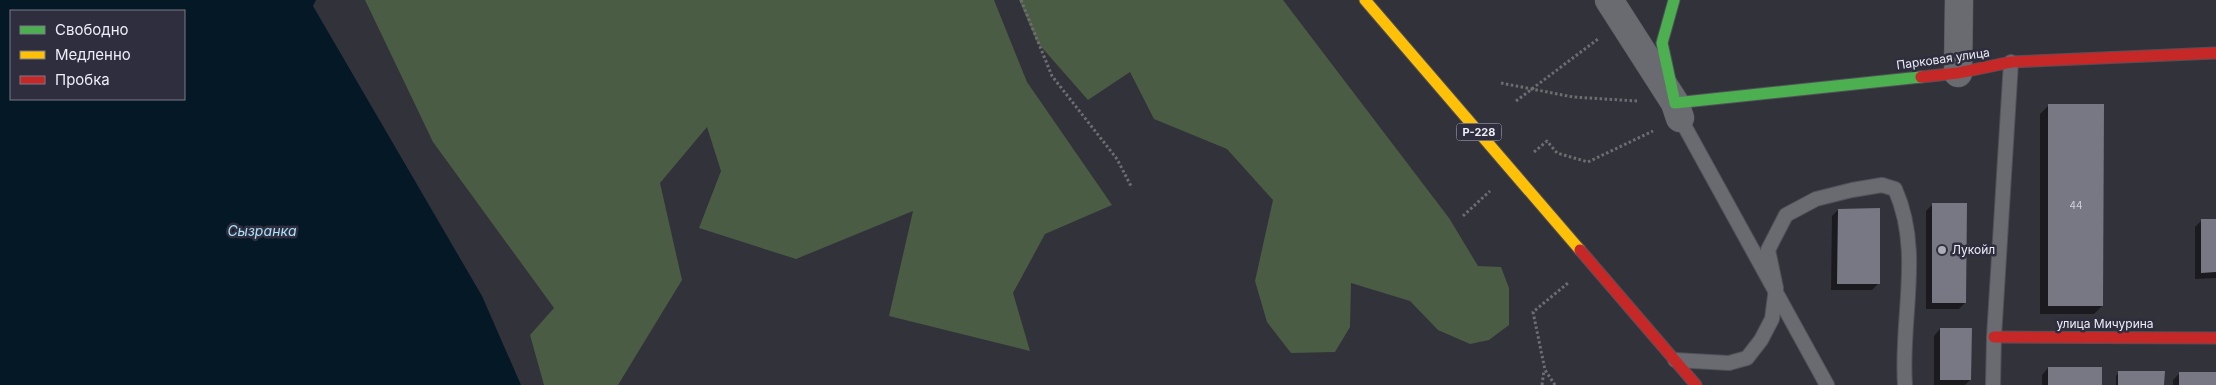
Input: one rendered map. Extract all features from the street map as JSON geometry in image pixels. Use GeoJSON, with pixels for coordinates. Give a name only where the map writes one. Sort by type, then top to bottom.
{"type":"FeatureCollection","features":[{"type":"Feature","properties":{"kind":"street","name":"Р-228"},"geometry":{"type":"LineString","coordinates":[[1366,0],[1696,385]]}},
{"type":"Feature","properties":{"kind":"street"},"geometry":{"type":"LineString","coordinates":[[1674,0],[1662,43],[1678,111]]}},
{"type":"Feature","properties":{"kind":"street"},"geometry":{"type":"LineString","coordinates":[[1958,73],[1959,0]]}},
{"type":"Feature","properties":{"kind":"street"},"geometry":{"type":"LineString","coordinates":[[1616,10],[1678,111]]}},
{"type":"Feature","properties":{"kind":"street","name":"Парковая улица"},"geometry":{"type":"LineString","coordinates":[[1678,111],[1958,73],[2011,62],[2216,53]]}},
{"type":"Feature","properties":{"kind":"street","name":"улица Мичурина"},"geometry":{"type":"LineString","coordinates":[[1994,337],[2216,338]]}},
{"type":"Feature","properties":{"kind":"lane"},"geometry":{"type":"LineString","coordinates":[[1993,385],[1994,337],[2011,62]]}},
{"type":"Feature","properties":{"kind":"lane"},"geometry":{"type":"LineString","coordinates":[[1678,111],[1776,288],[1827,385]]}},
{"type":"Feature","properties":{"kind":"lane"},"geometry":{"type":"LineString","coordinates":[[1675,360],[1730,363],[1747,358],[1761,340],[1772,319],[1776,288],[1768,250],[1786,215],[1816,199],[1882,184],[1895,189],[1903,206],[1909,238],[1905,385]]}},
{"type":"Feature","properties":{"kind":"path"},"geometry":{"type":"LineString","coordinates":[[1021,0],[1052,76],[1117,159],[1132,188]]}},
{"type":"Feature","properties":{"kind":"path"},"geometry":{"type":"LineString","coordinates":[[1516,102],[1616,10]]}},
{"type":"Feature","properties":{"kind":"path"},"geometry":{"type":"LineString","coordinates":[[1501,83],[1573,97],[1678,111]]}},
{"type":"Feature","properties":{"kind":"path"},"geometry":{"type":"LineString","coordinates":[[1546,141],[1557,153],[1588,162],[1678,111]]}},
{"type":"Feature","properties":{"kind":"path"},"geometry":{"type":"LineString","coordinates":[[1555,385],[1545,370],[1533,312],[1592,263]]}},
{"type":"Feature","properties":{"kind":"path"},"geometry":{"type":"LineString","coordinates":[[1542,385],[1545,370]]}},
{"type":"Feature","properties":{"kind":"green space"},"geometry":{"type":"Polygon","coordinates":[[[365,0],[994,0],[1027,82],[1112,205],[1045,234],[1013,293],[1030,351],[889,316],[913,211],[796,259],[699,228],[721,171],[707,127],[660,183],[682,280],[618,385],[544,385],[530,335],[554,308],[433,142],[365,0]]]}},
{"type":"Feature","properties":{"kind":"green space"},"geometry":{"type":"Polygon","coordinates":[[[1019,0],[1283,0],[1449,218],[1478,266],[1501,267],[1509,288],[1509,325],[1489,340],[1470,344],[1438,330],[1410,301],[1351,283],[1350,327],[1335,352],[1291,353],[1267,322],[1255,281],[1273,200],[1227,149],[1154,119],[1130,72],[1088,100],[1037,42],[1019,0]]]}},
{"type":"Feature","properties":{"kind":"water","name":"Сызранка"},"geometry":{"type":"Polygon","coordinates":[[[0,0],[316,0],[313,6],[482,296],[521,385],[0,385],[0,0]]]}},
{"type":"Feature","properties":{"kind":"building"},"geometry":{"type":"Polygon","coordinates":[[[2048,104],[2104,104],[2103,306],[2048,306],[2048,104]]]}},
{"type":"Feature","properties":{"kind":"building"},"geometry":{"type":"Polygon","coordinates":[[[1932,203],[1967,203],[1966,303],[1932,303],[1932,203]]]}},
{"type":"Feature","properties":{"kind":"building"},"geometry":{"type":"Polygon","coordinates":[[[1880,208],[1880,284],[1837,284],[1838,209],[1880,208]]]}},
{"type":"Feature","properties":{"kind":"building"},"geometry":{"type":"Polygon","coordinates":[[[2201,219],[2216,219],[2216,272],[2201,273],[2201,219]]]}},
{"type":"Feature","properties":{"kind":"building"},"geometry":{"type":"Polygon","coordinates":[[[1940,328],[1972,328],[1971,380],[1940,380],[1940,328]]]}},
{"type":"Feature","properties":{"kind":"building"},"geometry":{"type":"Polygon","coordinates":[[[2048,367],[2102,367],[2102,385],[2048,385],[2048,367]]]}},
{"type":"Feature","properties":{"kind":"building"},"geometry":{"type":"Polygon","coordinates":[[[2118,371],[2165,371],[2164,385],[2118,385],[2118,371]]]}},
{"type":"Feature","properties":{"kind":"building"},"geometry":{"type":"Polygon","coordinates":[[[2179,372],[2216,372],[2216,385],[2179,385],[2179,372]]]}},
{"type":"Feature","properties":{"kind":"traffic: fast"},"geometry":{"type":"LineString","coordinates":[[1674,0],[1662,43],[1675,103],[1921,77]]}},
{"type":"Feature","properties":{"kind":"traffic: slow"},"geometry":{"type":"LineString","coordinates":[[1365,0],[1580,250]]}},
{"type":"Feature","properties":{"kind":"traffic: jam"},"geometry":{"type":"LineString","coordinates":[[1921,77],[1958,73],[2011,62],[2216,53]]}},
{"type":"Feature","properties":{"kind":"traffic: jam"},"geometry":{"type":"LineString","coordinates":[[1580,250],[1696,385]]}},
{"type":"Feature","properties":{"kind":"traffic: jam"},"geometry":{"type":"LineString","coordinates":[[1994,337],[2216,338]]}},
{"type":"Feature","properties":{"kind":"place","name":"Лукойл"},"geometry":{"type":"Point","coordinates":[1942,250]}}]}
